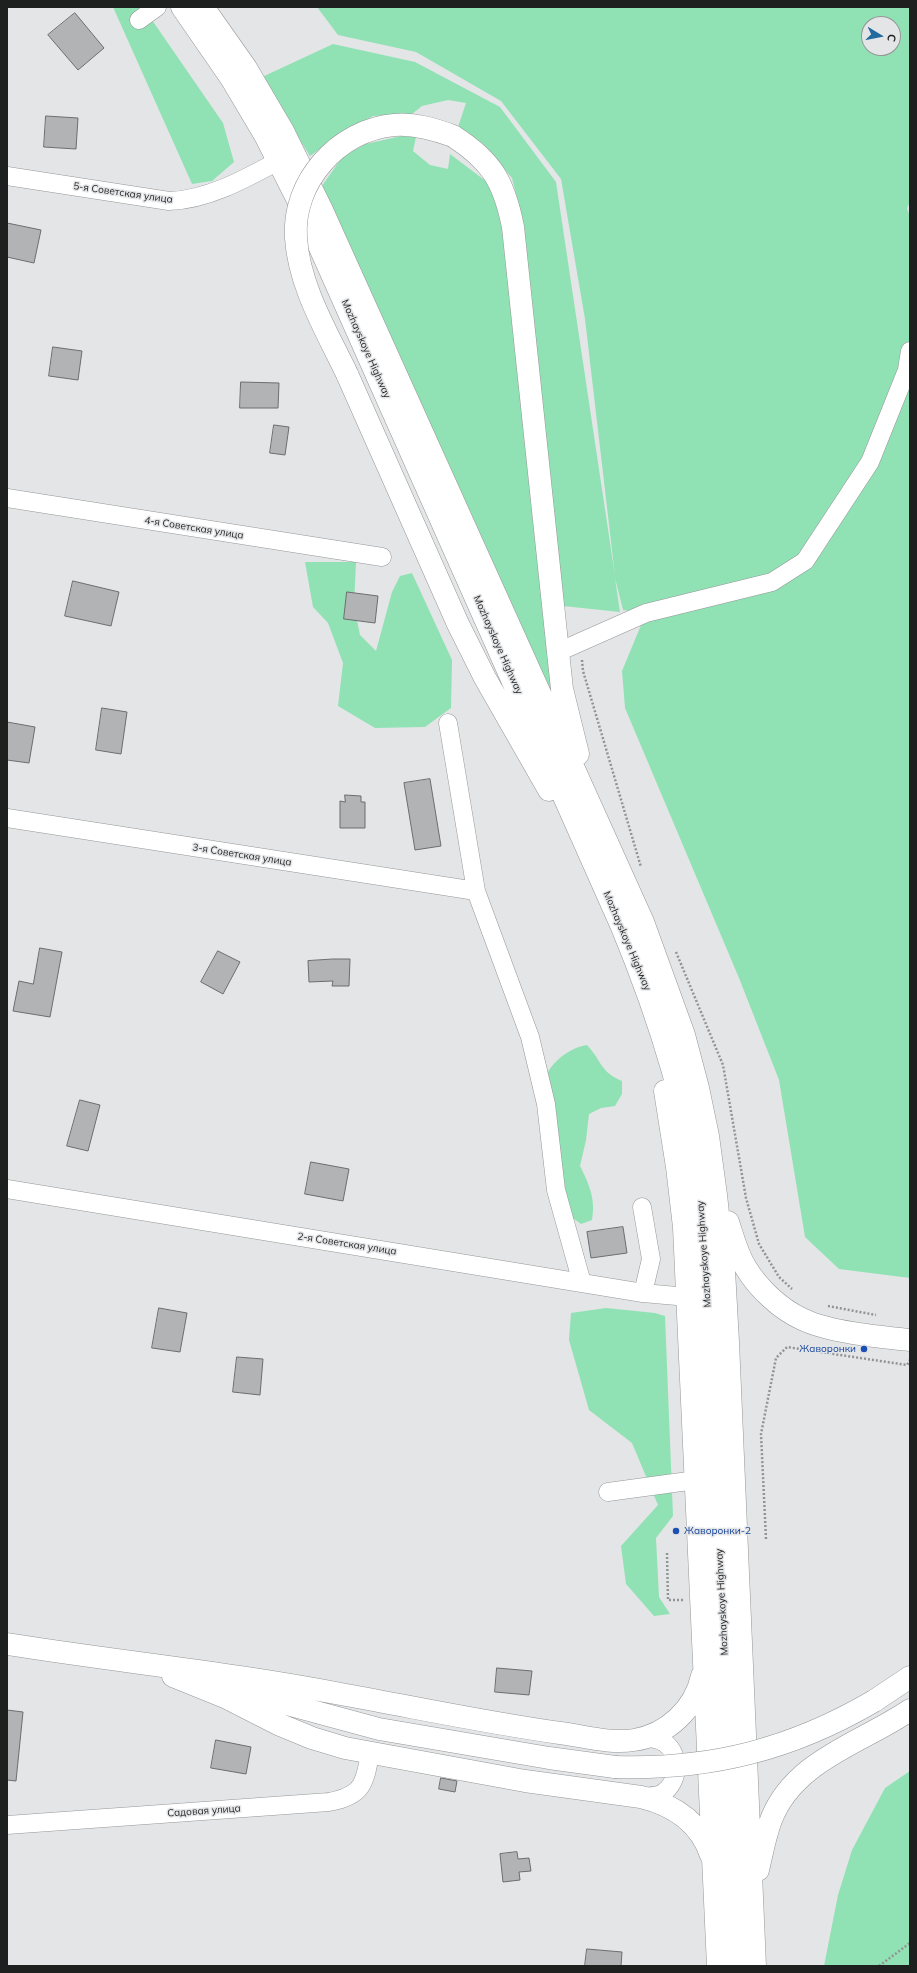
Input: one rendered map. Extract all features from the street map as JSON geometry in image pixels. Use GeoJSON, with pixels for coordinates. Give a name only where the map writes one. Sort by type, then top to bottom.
{"type":"FeatureCollection","features":[{"type":"Feature","properties":{"kind":"main road","name":"Mozhayskoye Highway"},"geometry":{"type":"LineString","coordinates":[[182,7],[231,78],[278,161],[310,223],[608,871],[654,951],[684,1035],[698,1088],[708,1136],[716,1195],[724,1278],[755,1966]]}},
{"type":"Feature","properties":{"kind":"main road","name":"Mozhayskoye Highway"},"geometry":{"type":"LineString","coordinates":[[203,7],[246,68],[283,130],[321,208],[608,871],[622,927],[648,989],[668,1048],[690,1140],[700,1197],[707,1272],[738,1966]]}},
{"type":"Feature","properties":{"kind":"main road"},"geometry":{"type":"LineString","coordinates":[[394,125],[414,125],[433,129],[453,136],[471,148],[485,161],[504,193],[513,227],[562,689],[608,871],[485,678],[458,624],[311,296],[300,265],[296,238],[298,212],[305,189],[315,171],[328,155],[348,141],[370,130],[394,125]]}},
{"type":"Feature","properties":{"kind":"main road"},"geometry":{"type":"LineString","coordinates":[[622,927],[659,1063],[668,1108],[684,1227],[718,1966]]}},
{"type":"Feature","properties":{"kind":"main road"},"geometry":{"type":"LineString","coordinates":[[708,1136],[729,1223],[738,1251],[745,1267],[757,1284],[778,1304],[801,1319],[827,1328],[910,1340]]}},
{"type":"Feature","properties":{"kind":"main road"},"geometry":{"type":"LineString","coordinates":[[7,1644],[105,1659],[227,1673],[346,1694],[436,1713],[526,1728],[620,1741],[644,1737],[674,1722],[686,1710],[700,1686],[705,1665]]}},
{"type":"Feature","properties":{"kind":"main road"},"geometry":{"type":"LineString","coordinates":[[105,1659],[379,1728],[549,1758],[615,1767],[674,1766],[762,1751],[816,1731],[850,1715],[910,1677]]}},
{"type":"Feature","properties":{"kind":"main road"},"geometry":{"type":"LineString","coordinates":[[152,1670],[198,1685],[278,1724],[312,1738],[345,1748],[525,1781],[641,1797],[659,1801],[684,1815],[699,1831],[707,1844],[714,1862]]}},
{"type":"Feature","properties":{"kind":"main road"},"geometry":{"type":"LineString","coordinates":[[753,1913],[757,1876],[763,1850],[771,1819],[781,1800],[796,1781],[810,1769],[829,1756],[875,1732],[910,1710]]}},
{"type":"Feature","properties":{"kind":"street"},"geometry":{"type":"LineString","coordinates":[[140,20],[157,7]]}},
{"type":"Feature","properties":{"kind":"street","name":"5-я Советская улица"},"geometry":{"type":"LineString","coordinates":[[7,176],[169,201],[186,201],[242,180],[278,161]]}},
{"type":"Feature","properties":{"kind":"street"},"geometry":{"type":"LineString","coordinates":[[558,652],[646,613],[772,582],[805,561],[870,462],[907,370],[910,351]]}},
{"type":"Feature","properties":{"kind":"street","name":"4-я Советская улица"},"geometry":{"type":"LineString","coordinates":[[7,498],[382,557]]}},
{"type":"Feature","properties":{"kind":"street"},"geometry":{"type":"LineString","coordinates":[[448,723],[476,892],[530,1037],[546,1104],[556,1190],[582,1283]]}},
{"type":"Feature","properties":{"kind":"street","name":"3-я Советская улица"},"geometry":{"type":"LineString","coordinates":[[7,818],[476,892]]}},
{"type":"Feature","properties":{"kind":"street","name":"2-я Советская улица"},"geometry":{"type":"LineString","coordinates":[[7,1189],[643,1293],[688,1296]]}},
{"type":"Feature","properties":{"kind":"street"},"geometry":{"type":"LineString","coordinates":[[642,1207],[651,1258],[643,1293]]}},
{"type":"Feature","properties":{"kind":"street"},"geometry":{"type":"LineString","coordinates":[[608,1492],[696,1480]]}},
{"type":"Feature","properties":{"kind":"street"},"geometry":{"type":"LineString","coordinates":[[641,1797],[662,1793],[672,1784],[676,1767],[675,1758],[666,1744],[655,1738],[644,1737]]}},
{"type":"Feature","properties":{"kind":"street","name":"Садовая улица"},"geometry":{"type":"LineString","coordinates":[[7,1825],[329,1802],[345,1799],[356,1792],[363,1784],[367,1774],[370,1753]]}},
{"type":"Feature","properties":{"kind":"path"},"geometry":{"type":"LineString","coordinates":[[580,642],[583,671],[636,856],[642,871]]}},
{"type":"Feature","properties":{"kind":"path"},"geometry":{"type":"LineString","coordinates":[[675,950],[723,1065],[746,1198],[759,1244],[779,1277],[795,1291]]}},
{"type":"Feature","properties":{"kind":"path"},"geometry":{"type":"LineString","coordinates":[[820,1304],[881,1316]]}},
{"type":"Feature","properties":{"kind":"path"},"geometry":{"type":"LineString","coordinates":[[766,1539],[762,1434],[776,1358],[787,1347],[907,1365],[910,1360]]}},
{"type":"Feature","properties":{"kind":"path"},"geometry":{"type":"LineString","coordinates":[[667,1553],[668,1600],[684,1600]]}},
{"type":"Feature","properties":{"kind":"path"},"geometry":{"type":"LineString","coordinates":[[879,1966],[910,1943]]}},
{"type":"Feature","properties":{"kind":"green space"},"geometry":{"type":"Polygon","coordinates":[[[113,7],[143,7],[223,123],[234,162],[212,181],[192,184],[113,7]]]}},
{"type":"Feature","properties":{"kind":"green space"},"geometry":{"type":"Polygon","coordinates":[[[317,7],[910,7],[910,202],[907,208],[910,217],[910,1278],[839,1269],[805,1237],[779,1080],[739,978],[625,708],[622,671],[646,613],[623,610],[615,578],[620,612],[563,606],[523,222],[512,178],[482,143],[458,127],[466,103],[448,100],[422,106],[412,114],[373,116],[349,128],[310,156],[260,78],[333,44],[415,62],[500,107],[556,182],[615,576],[585,319],[561,179],[501,101],[416,52],[338,35],[317,7]]]}},
{"type":"Feature","properties":{"kind":"green space"},"geometry":{"type":"Polygon","coordinates":[[[401,136],[416,137],[413,151],[430,165],[448,169],[450,154],[491,185],[506,228],[560,715],[319,190],[343,156],[366,144],[401,136]]]}},
{"type":"Feature","properties":{"kind":"green space"},"geometry":{"type":"Polygon","coordinates":[[[305,562],[356,562],[354,605],[360,635],[376,651],[392,592],[400,576],[412,573],[452,660],[451,708],[425,727],[375,728],[338,706],[343,663],[328,623],[313,607],[305,562]]]}},
{"type":"Feature","properties":{"kind":"green space"},"geometry":{"type":"Polygon","coordinates":[[[587,1045],[605,1070],[615,1078],[622,1081],[622,1094],[615,1106],[601,1108],[589,1114],[586,1140],[580,1166],[591,1192],[593,1212],[592,1220],[581,1224],[570,1216],[547,1080],[548,1072],[560,1058],[576,1048],[587,1045]]]}},
{"type":"Feature","properties":{"kind":"green space"},"geometry":{"type":"Polygon","coordinates":[[[606,1308],[655,1313],[665,1316],[673,1516],[656,1538],[659,1597],[670,1614],[654,1616],[626,1584],[621,1546],[658,1505],[632,1443],[589,1410],[569,1340],[571,1313],[606,1308]]]}},
{"type":"Feature","properties":{"kind":"green space"},"geometry":{"type":"Polygon","coordinates":[[[910,1771],[910,1966],[824,1966],[838,1895],[852,1850],[885,1788],[910,1771]]]}},
{"type":"Feature","properties":{"kind":"building"},"geometry":{"type":"Polygon","coordinates":[[[75,13],[104,48],[78,70],[48,35],[75,13]]]}},
{"type":"Feature","properties":{"kind":"building"},"geometry":{"type":"Polygon","coordinates":[[[46,116],[78,118],[76,149],[44,147],[46,116]]]}},
{"type":"Feature","properties":{"kind":"building"},"geometry":{"type":"Polygon","coordinates":[[[7,223],[41,230],[34,263],[7,257],[7,223]]]}},
{"type":"Feature","properties":{"kind":"building"},"geometry":{"type":"Polygon","coordinates":[[[53,347],[82,351],[78,380],[49,376],[53,347]]]}},
{"type":"Feature","properties":{"kind":"building"},"geometry":{"type":"Polygon","coordinates":[[[241,382],[279,383],[278,408],[240,408],[241,382]]]}},
{"type":"Feature","properties":{"kind":"building"},"geometry":{"type":"Polygon","coordinates":[[[274,425],[289,427],[285,455],[270,453],[274,425]]]}},
{"type":"Feature","properties":{"kind":"building"},"geometry":{"type":"Polygon","coordinates":[[[73,581],[119,592],[111,626],[65,616],[73,581]]]}},
{"type":"Feature","properties":{"kind":"building"},"geometry":{"type":"Polygon","coordinates":[[[347,592],[378,596],[375,623],[344,619],[347,592]]]}},
{"type":"Feature","properties":{"kind":"building"},"geometry":{"type":"Polygon","coordinates":[[[102,708],[127,712],[121,754],[96,750],[102,708]]]}},
{"type":"Feature","properties":{"kind":"building"},"geometry":{"type":"Polygon","coordinates":[[[7,722],[35,727],[29,763],[7,760],[7,722]]]}},
{"type":"Feature","properties":{"kind":"building"},"geometry":{"type":"Polygon","coordinates":[[[430,779],[441,846],[415,850],[404,783],[430,779]]]}},
{"type":"Feature","properties":{"kind":"building"},"geometry":{"type":"Polygon","coordinates":[[[345,795],[361,796],[361,802],[365,802],[365,828],[340,828],[340,801],[345,802],[345,795]]]}},
{"type":"Feature","properties":{"kind":"building"},"geometry":{"type":"Polygon","coordinates":[[[40,948],[62,952],[50,1017],[13,1011],[19,981],[33,984],[40,948]]]}},
{"type":"Feature","properties":{"kind":"building"},"geometry":{"type":"Polygon","coordinates":[[[218,951],[240,962],[223,994],[201,982],[218,951]]]}},
{"type":"Feature","properties":{"kind":"building"},"geometry":{"type":"Polygon","coordinates":[[[350,959],[349,986],[332,986],[333,981],[309,982],[308,961],[350,959]]]}},
{"type":"Feature","properties":{"kind":"building"},"geometry":{"type":"Polygon","coordinates":[[[80,1100],[100,1105],[88,1151],[67,1146],[80,1100]]]}},
{"type":"Feature","properties":{"kind":"building"},"geometry":{"type":"Polygon","coordinates":[[[311,1162],[349,1169],[343,1201],[305,1194],[311,1162]]]}},
{"type":"Feature","properties":{"kind":"building"},"geometry":{"type":"Polygon","coordinates":[[[623,1227],[627,1253],[591,1258],[587,1232],[623,1227]]]}},
{"type":"Feature","properties":{"kind":"building"},"geometry":{"type":"Polygon","coordinates":[[[159,1308],[187,1313],[180,1352],[152,1348],[159,1308]]]}},
{"type":"Feature","properties":{"kind":"building"},"geometry":{"type":"Polygon","coordinates":[[[237,1357],[263,1359],[260,1395],[233,1392],[237,1357]]]}},
{"type":"Feature","properties":{"kind":"building"},"geometry":{"type":"Polygon","coordinates":[[[497,1668],[532,1671],[529,1695],[495,1692],[497,1668]]]}},
{"type":"Feature","properties":{"kind":"building"},"geometry":{"type":"Polygon","coordinates":[[[7,1710],[23,1712],[16,1781],[7,1780],[7,1710]]]}},
{"type":"Feature","properties":{"kind":"building"},"geometry":{"type":"Polygon","coordinates":[[[216,1740],[251,1747],[246,1774],[211,1768],[216,1740]]]}},
{"type":"Feature","properties":{"kind":"building"},"geometry":{"type":"Polygon","coordinates":[[[441,1778],[457,1781],[455,1792],[439,1789],[441,1778]]]}},
{"type":"Feature","properties":{"kind":"building"},"geometry":{"type":"Polygon","coordinates":[[[517,1852],[518,1859],[529,1858],[531,1871],[519,1872],[520,1880],[503,1882],[500,1854],[517,1852]]]}},
{"type":"Feature","properties":{"kind":"building"},"geometry":{"type":"Polygon","coordinates":[[[587,1949],[622,1952],[621,1966],[585,1966],[587,1949]]]}},
{"type":"Feature","properties":{"kind":"place","name":"Жаворонки"},"geometry":{"type":"Point","coordinates":[864,1349]}},
{"type":"Feature","properties":{"kind":"place","name":"Жаворонки-2"},"geometry":{"type":"Point","coordinates":[676,1531]}}]}
